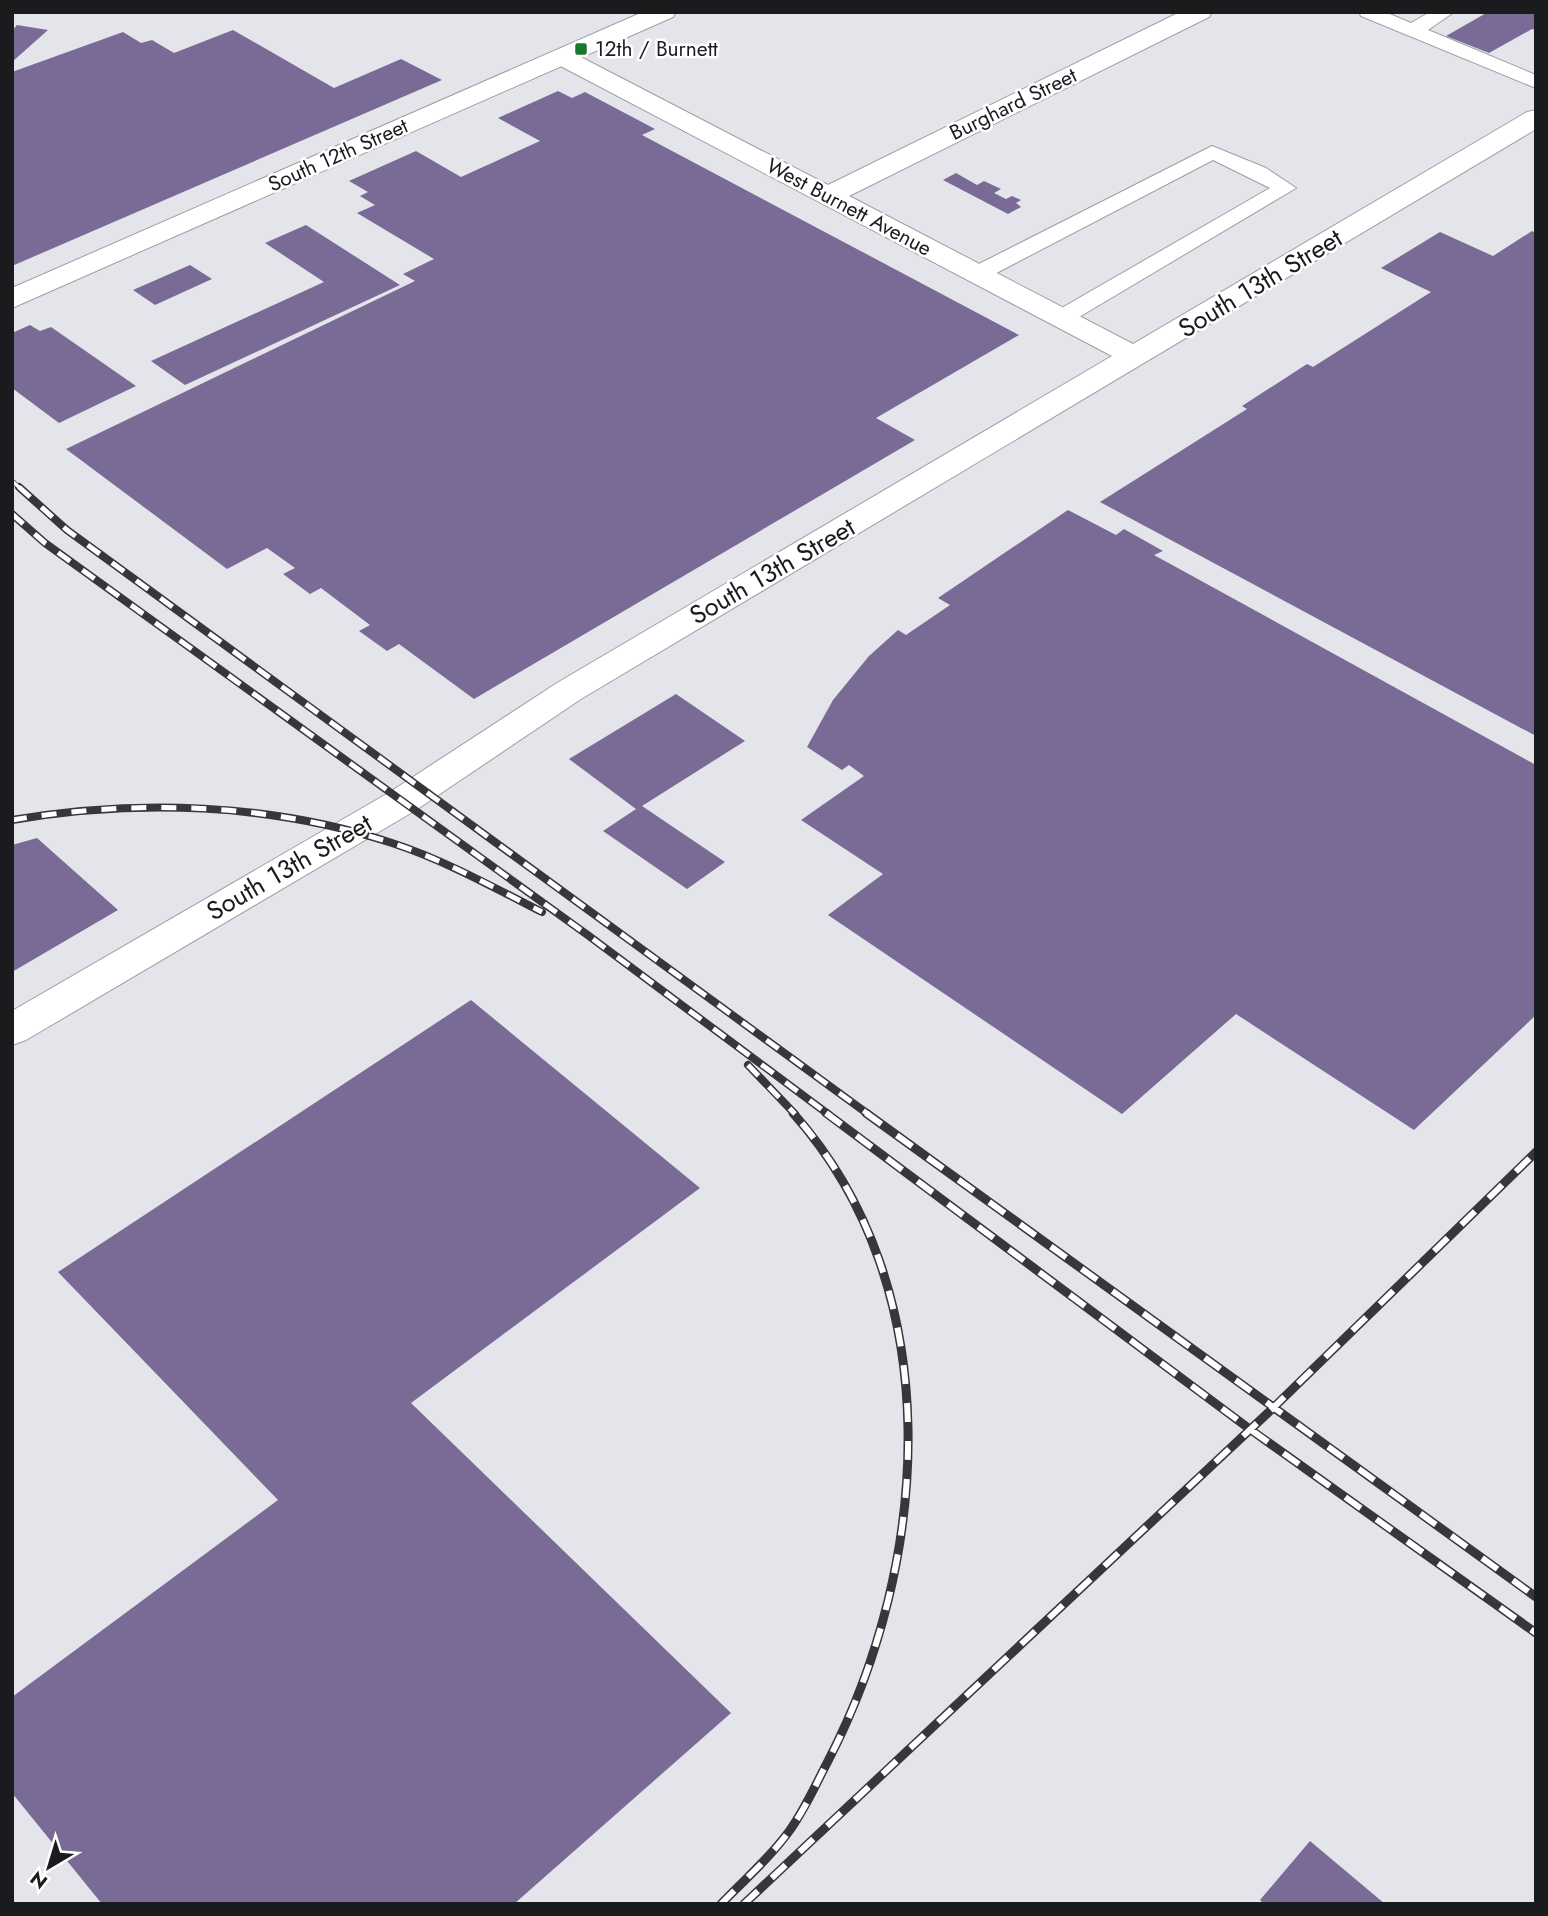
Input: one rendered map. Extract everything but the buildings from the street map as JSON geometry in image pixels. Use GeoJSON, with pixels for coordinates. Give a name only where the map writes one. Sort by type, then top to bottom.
{"type":"FeatureCollection","features":[{"type":"Feature","properties":{"kind":"street","name":"South 12th Street"},"geometry":{"type":"LineString","coordinates":[[12,299],[664,12]]}},
{"type":"Feature","properties":{"kind":"street","name":"Burghard Street"},"geometry":{"type":"LineString","coordinates":[[827,195],[1200,12]]}},
{"type":"Feature","properties":{"kind":"street","name":"West Burnett Avenue"},"geometry":{"type":"LineString","coordinates":[[562,57],[1136,357]]}},
{"type":"Feature","properties":{"kind":"street","name":"South 13th Street"},"geometry":{"type":"LineString","coordinates":[[12,1030],[403,801],[569,691],[1536,118]]}},
{"type":"Feature","properties":{"kind":"lane"},"geometry":{"type":"LineString","coordinates":[[1368,12],[1527,78],[1536,62]]}},
{"type":"Feature","properties":{"kind":"lane"},"geometry":{"type":"LineString","coordinates":[[1413,30],[1445,12]]}},
{"type":"Feature","properties":{"kind":"lane"},"geometry":{"type":"LineString","coordinates":[[977,274],[1212,152],[1259,172],[1285,188],[1061,318]]}},
{"type":"Feature","properties":{"kind":"railway"},"geometry":{"type":"LineString","coordinates":[[12,481],[21,489]]}},
{"type":"Feature","properties":{"kind":"railway"},"geometry":{"type":"LineString","coordinates":[[19,487],[67,530],[868,1114]]}},
{"type":"Feature","properties":{"kind":"railway"},"geometry":{"type":"LineString","coordinates":[[12,514],[45,543],[589,936],[828,1114]]}},
{"type":"Feature","properties":{"kind":"railway"},"geometry":{"type":"LineString","coordinates":[[12,820],[59,813],[155,808],[204,809],[299,820],[346,830],[430,857],[542,912]]}},
{"type":"Feature","properties":{"kind":"railway"},"geometry":{"type":"LineString","coordinates":[[748,1065],[795,1114]]}},
{"type":"Feature","properties":{"kind":"railway"},"geometry":{"type":"LineString","coordinates":[[721,1904],[790,1830],[828,1761],[863,1683],[888,1601],[904,1515],[908,1428],[900,1343],[879,1261],[844,1183],[793,1113]]}},
{"type":"Feature","properties":{"kind":"railway"},"geometry":{"type":"LineString","coordinates":[[826,1113],[1250,1429]]}},
{"type":"Feature","properties":{"kind":"railway"},"geometry":{"type":"LineString","coordinates":[[866,1113],[1274,1407]]}},
{"type":"Feature","properties":{"kind":"railway"},"geometry":{"type":"LineString","coordinates":[[1274,1407],[1536,1152]]}},
{"type":"Feature","properties":{"kind":"railway"},"geometry":{"type":"LineString","coordinates":[[1250,1429],[1274,1407]]}},
{"type":"Feature","properties":{"kind":"railway"},"geometry":{"type":"LineString","coordinates":[[1274,1407],[1536,1597]]}},
{"type":"Feature","properties":{"kind":"railway"},"geometry":{"type":"LineString","coordinates":[[744,1904],[1250,1429]]}},
{"type":"Feature","properties":{"kind":"railway"},"geometry":{"type":"LineString","coordinates":[[1250,1429],[1536,1633]]}},
{"type":"Feature","properties":{"kind":"place","name":"12th / Burnett"},"geometry":{"type":"Point","coordinates":[581,49]}}]}
